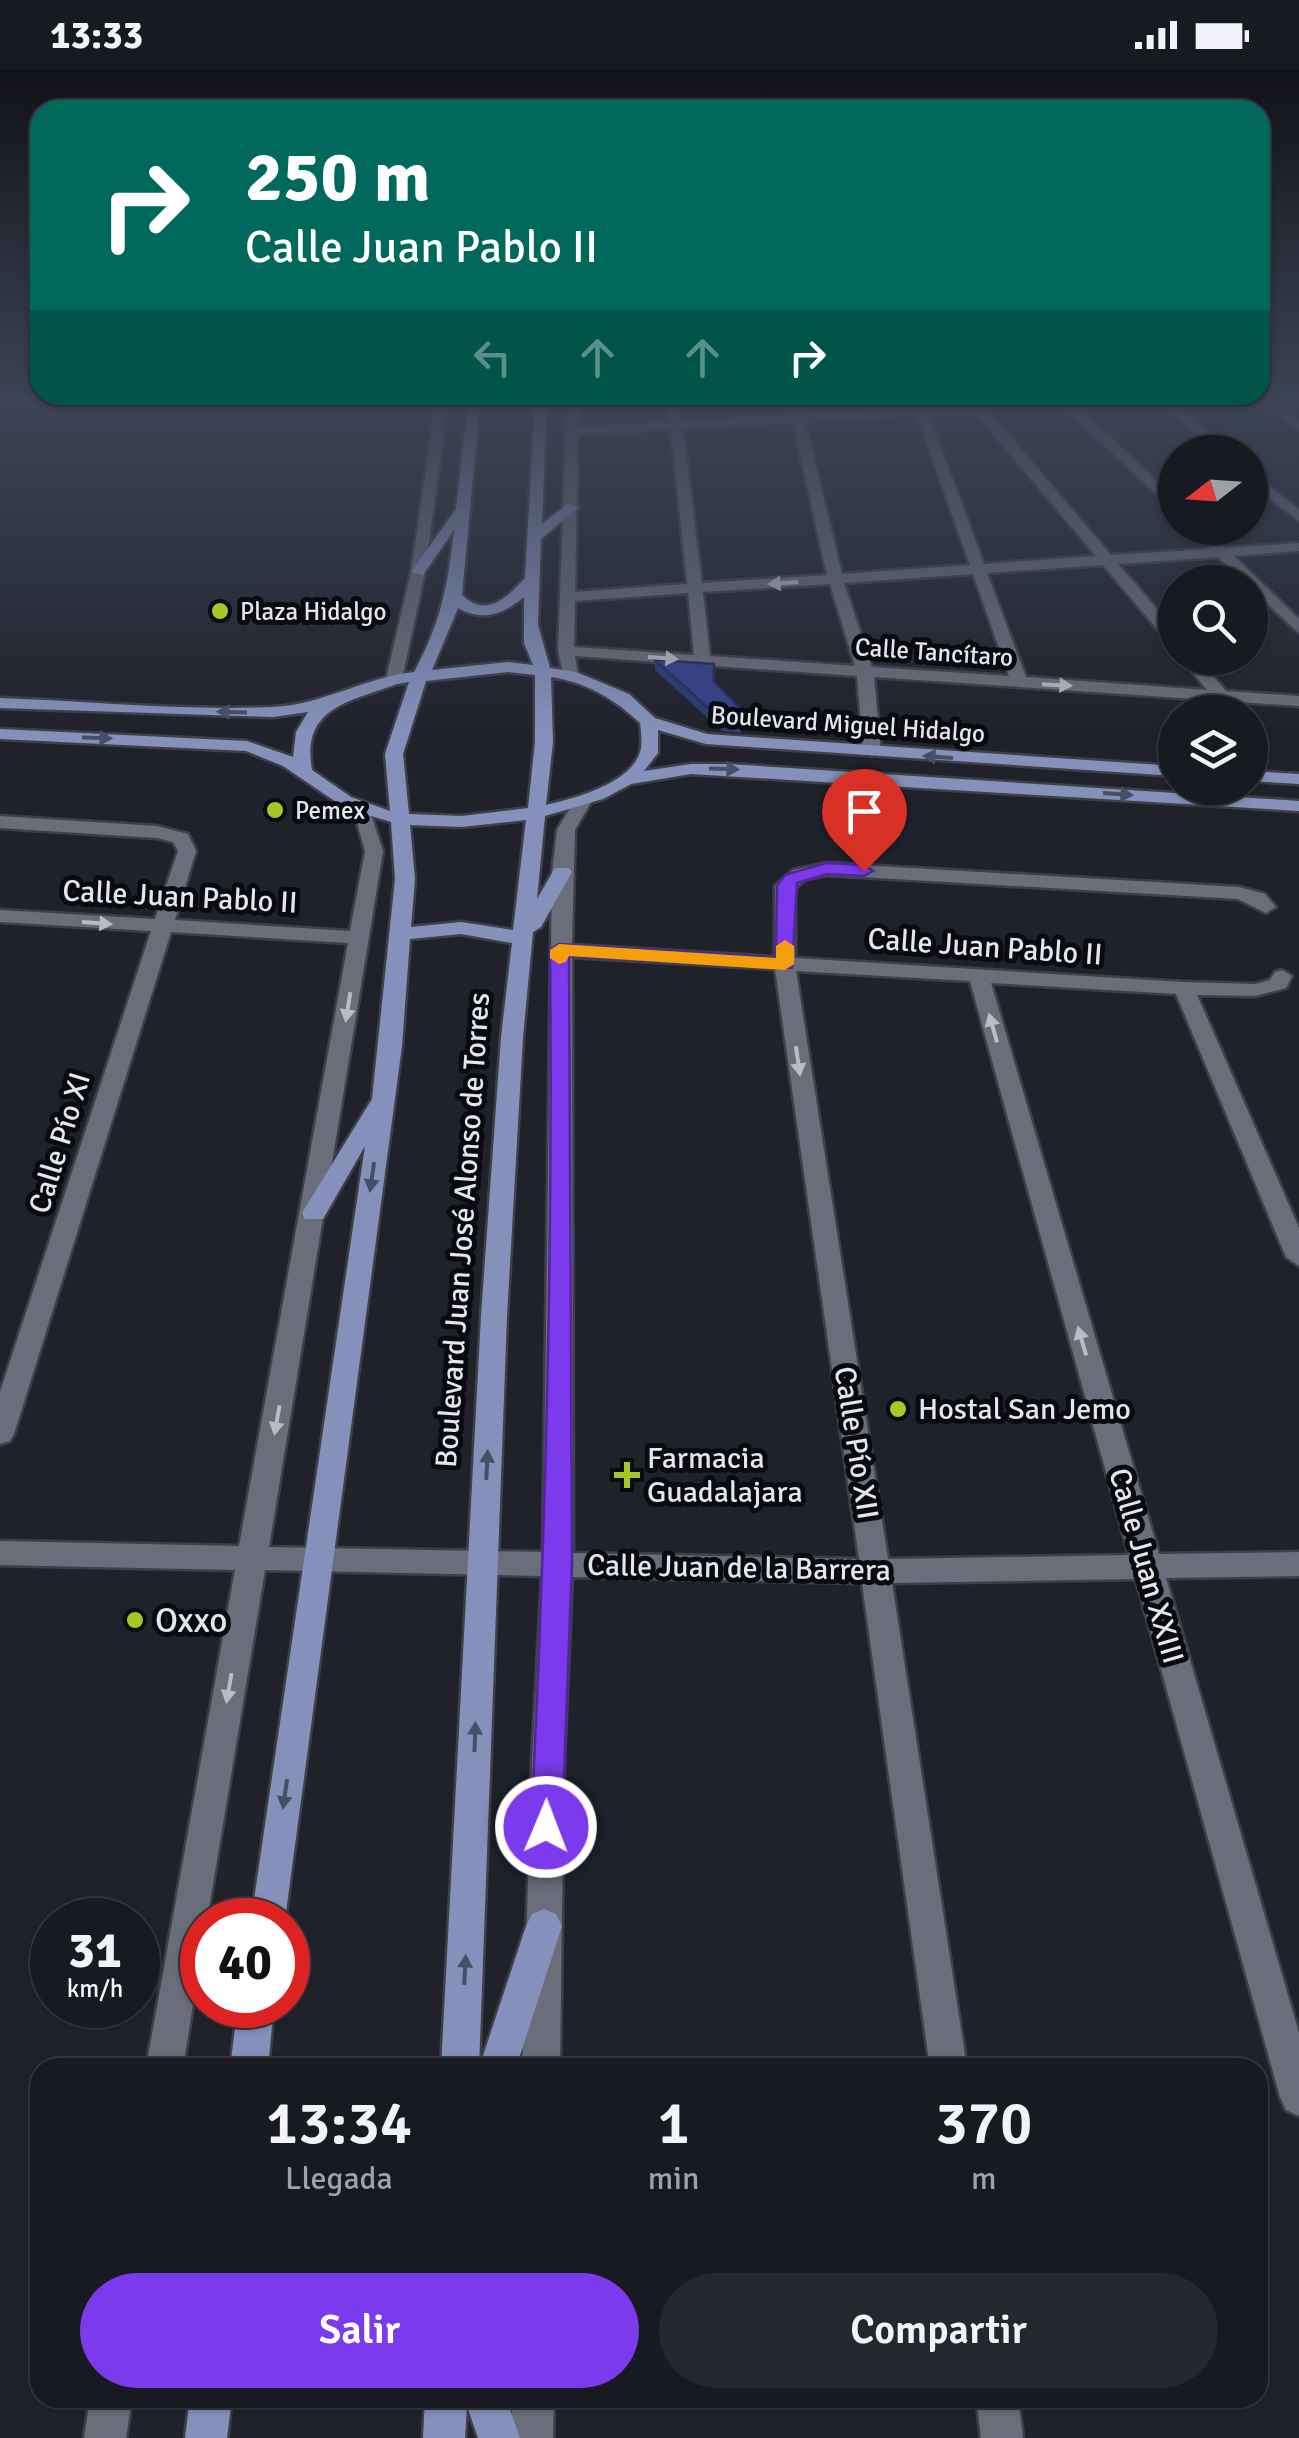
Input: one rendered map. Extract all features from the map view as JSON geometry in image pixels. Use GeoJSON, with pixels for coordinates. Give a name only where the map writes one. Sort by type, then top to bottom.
{"type":"FeatureCollection","features":[{"type":"Feature","properties":{"kind":"main road"},"geometry":{"type":"LineString","coordinates":[[418,572],[458,513]]}},
{"type":"Feature","properties":{"kind":"main road"},"geometry":{"type":"LineString","coordinates":[[271,1898],[383,1097],[405,880],[394,754],[411,694],[423,675],[454,596],[461,513]]}},
{"type":"Feature","properties":{"kind":"main road","name":"Boulevard Juan José Alonso de Torres"},"geometry":{"type":"LineString","coordinates":[[460,2058],[482,1562],[512,1037],[544,742],[544,670],[530,635],[537,513]]}},
{"type":"Feature","properties":{"kind":"main road"},"geometry":{"type":"LineString","coordinates":[[536,536],[566,513]]}},
{"type":"Feature","properties":{"kind":"main road"},"geometry":{"type":"LineString","coordinates":[[454,596],[474,610],[495,611],[508,606],[532,579]]}},
{"type":"Feature","properties":{"kind":"main road","name":"Boulevard Miguel Hidalgo"},"geometry":{"type":"LineString","coordinates":[[0,704],[250,713],[329,704],[394,679],[485,668],[544,670],[570,676],[622,698],[649,722],[706,739],[1158,770]]}},
{"type":"Feature","properties":{"kind":"main road"},"geometry":{"type":"LineString","coordinates":[[304,768],[299,753],[304,732],[316,713],[329,704]]}},
{"type":"Feature","properties":{"kind":"main road"},"geometry":{"type":"LineString","coordinates":[[627,779],[646,756],[653,737],[649,722]]}},
{"type":"Feature","properties":{"kind":"main road","name":"Boulevard Miguel Hidalgo"},"geometry":{"type":"LineString","coordinates":[[0,734],[226,743],[264,750],[304,768],[329,790],[362,809],[401,820],[435,822],[536,813],[582,802],[627,779],[691,769],[728,768],[1299,806]]}},
{"type":"Feature","properties":{"kind":"main road"},"geometry":{"type":"LineString","coordinates":[[1268,777],[1299,779]]}},
{"type":"Feature","properties":{"kind":"main road"},"geometry":{"type":"LineString","coordinates":[[398,936],[462,926],[496,930],[524,940],[562,872]]}},
{"type":"Feature","properties":{"kind":"main road"},"geometry":{"type":"LineString","coordinates":[[314,1213],[383,1097]]}},
{"type":"Feature","properties":{"kind":"main road"},"geometry":{"type":"LineString","coordinates":[[500,2058],[544,1926]]}},
{"type":"Feature","properties":{"kind":"main road"},"geometry":{"type":"LineString","coordinates":[[250,2058],[253,2028]]}},
{"type":"Feature","properties":{"kind":"main road"},"geometry":{"type":"LineString","coordinates":[[206,2438],[209,2408]]}},
{"type":"Feature","properties":{"kind":"main road"},"geometry":{"type":"LineString","coordinates":[[444,2438],[446,2408]]}},
{"type":"Feature","properties":{"kind":"main road"},"geometry":{"type":"LineString","coordinates":[[488,2408],[499,2438]]}},
{"type":"Feature","properties":{"kind":"street"},"geometry":{"type":"LineString","coordinates":[[394,679],[418,572],[426,513]]}},
{"type":"Feature","properties":{"kind":"street"},"geometry":{"type":"LineString","coordinates":[[570,676],[566,651],[572,513]]}},
{"type":"Feature","properties":{"kind":"street"},"geometry":{"type":"LineString","coordinates":[[685,513],[703,661]]}},
{"type":"Feature","properties":{"kind":"street"},"geometry":{"type":"LineString","coordinates":[[820,513],[836,580],[865,671],[872,751]]}},
{"type":"Feature","properties":{"kind":"street"},"geometry":{"type":"LineString","coordinates":[[961,513],[1020,683]]}},
{"type":"Feature","properties":{"kind":"street"},"geometry":{"type":"LineString","coordinates":[[1068,513],[1158,619]]}},
{"type":"Feature","properties":{"kind":"street"},"geometry":{"type":"LineString","coordinates":[[1215,545],[1299,628]]}},
{"type":"Feature","properties":{"kind":"street"},"geometry":{"type":"LineString","coordinates":[[567,598],[1299,546]]}},
{"type":"Feature","properties":{"kind":"street","name":"Calle Tancítaro"},"geometry":{"type":"LineString","coordinates":[[566,651],[1299,701]]}},
{"type":"Feature","properties":{"kind":"street"},"geometry":{"type":"LineString","coordinates":[[1204,675],[1220,694]]}},
{"type":"Feature","properties":{"kind":"street"},"geometry":{"type":"LineString","coordinates":[[541,2058],[548,1761],[558,1564],[562,1108],[559,950],[566,830],[582,802]]}},
{"type":"Feature","properties":{"kind":"street"},"geometry":{"type":"LineString","coordinates":[[166,2058],[374,852],[362,809]]}},
{"type":"Feature","properties":{"kind":"street","name":"Calle Pío XI"},"geometry":{"type":"LineString","coordinates":[[0,822],[157,832],[181,838],[186,844],[186,859],[160,928],[0,1434]]}},
{"type":"Feature","properties":{"kind":"street","name":"Calle Pío XII"},"geometry":{"type":"LineString","coordinates":[[947,2058],[785,964],[786,886],[791,879],[826,868],[1240,893],[1258,898],[1266,907]]}},
{"type":"Feature","properties":{"kind":"street","name":"Calle Juan Pablo II"},"geometry":{"type":"LineString","coordinates":[[0,916],[357,937]]}},
{"type":"Feature","properties":{"kind":"street","name":"Calle Juan Pablo II"},"geometry":{"type":"LineString","coordinates":[[559,950],[1184,988],[1265,990],[1279,984],[1282,976]]}},
{"type":"Feature","properties":{"kind":"street","name":"Calle Juan XXIII"},"geometry":{"type":"LineString","coordinates":[[979,977],[1299,2097]]}},
{"type":"Feature","properties":{"kind":"street"},"geometry":{"type":"LineString","coordinates":[[1184,988],[1299,1258]]}},
{"type":"Feature","properties":{"kind":"street","name":"Calle Juan de la Barrera"},"geometry":{"type":"LineString","coordinates":[[0,1553],[876,1572],[1299,1564]]}},
{"type":"Feature","properties":{"kind":"street"},"geometry":{"type":"LineString","coordinates":[[105,2438],[110,2408]]}},
{"type":"Feature","properties":{"kind":"street"},"geometry":{"type":"LineString","coordinates":[[532,2438],[534,2408]]}},
{"type":"Feature","properties":{"kind":"street"},"geometry":{"type":"LineString","coordinates":[[998,2408],[1002,2438]]}},
{"type":"Feature","properties":{"kind":"building"},"geometry":{"type":"Polygon","coordinates":[[[655,660],[714,664],[714,682],[741,709],[741,723],[723,721],[655,660]]]}},
{"type":"Feature","properties":{"kind":"slow traffic"},"geometry":{"type":"LineString","coordinates":[[559,958],[559,950],[785,964],[785,946]]}},
{"type":"Feature","properties":{"kind":"place","name":"Plaza Hidalgo"},"geometry":{"type":"Point","coordinates":[220,611]}},
{"type":"Feature","properties":{"kind":"place","name":"Pemex"},"geometry":{"type":"Point","coordinates":[275,810]}},
{"type":"Feature","properties":{"kind":"place","name":"Hostal San Jemo"},"geometry":{"type":"Point","coordinates":[898,1409]}},
{"type":"Feature","properties":{"kind":"place","name":"Farmacia Guadalajara"},"geometry":{"type":"Point","coordinates":[627,1475]}},
{"type":"Feature","properties":{"kind":"place","name":"Oxxo"},"geometry":{"type":"Point","coordinates":[135,1620]}},
{"type":"Feature","properties":{"kind":"route"},"geometry":{"type":"LineString","coordinates":[[546,1827],[558,1564],[562,1108],[559,950],[785,964],[786,886],[791,879],[826,868],[864,871]]}}]}
